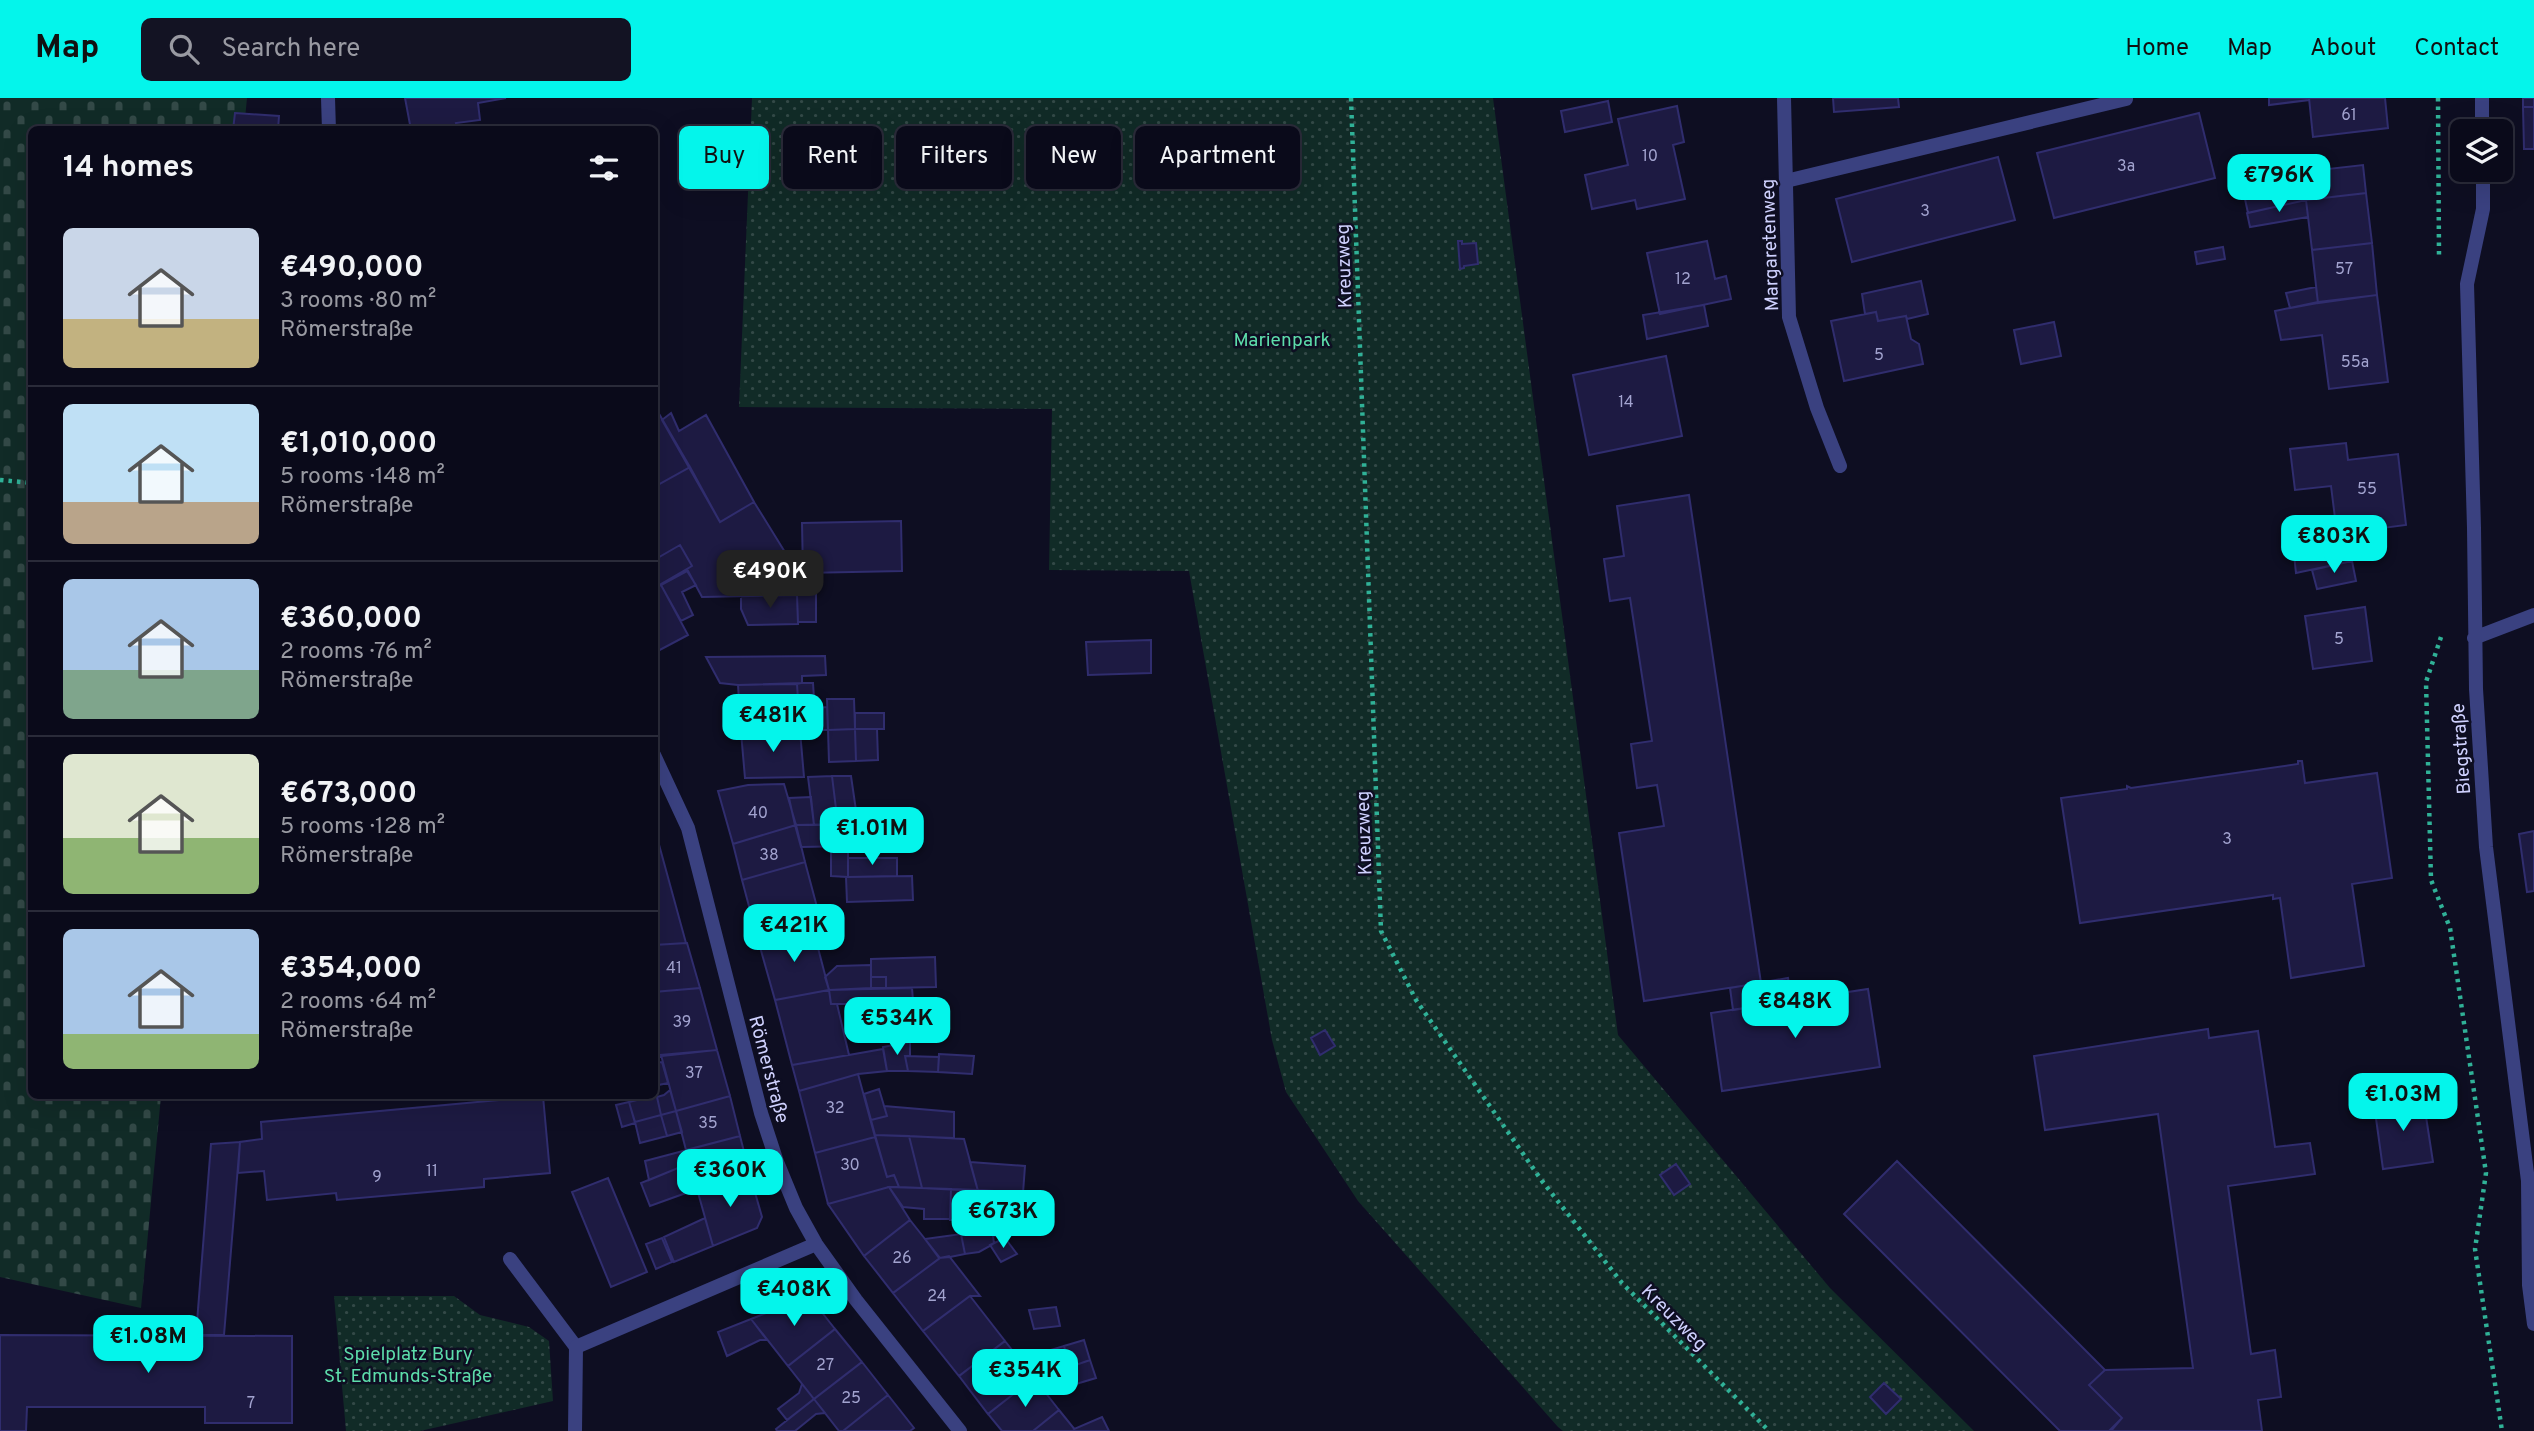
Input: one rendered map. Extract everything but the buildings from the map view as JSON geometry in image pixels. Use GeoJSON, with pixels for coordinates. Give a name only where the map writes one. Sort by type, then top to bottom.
{"type":"FeatureCollection","features":[{"type":"Feature","properties":{"kind":"street"},"geometry":{"type":"LineString","coordinates":[[328,98],[329,126]]}},
{"type":"Feature","properties":{"kind":"street","name":"Margaretenweg"},"geometry":{"type":"LineString","coordinates":[[1784,98],[1789,317],[1817,408],[1840,466]]}},
{"type":"Feature","properties":{"kind":"street"},"geometry":{"type":"LineString","coordinates":[[2482,98],[2482,119]]}},
{"type":"Feature","properties":{"kind":"street"},"geometry":{"type":"LineString","coordinates":[[1786,181],[2126,99]]}},
{"type":"Feature","properties":{"kind":"street","name":"Biegstraße"},"geometry":{"type":"LineString","coordinates":[[2483,182],[2483,209],[2467,284],[2474,528],[2474,638],[2486,847],[2531,1181],[2529,1285],[2534,1324]]}},
{"type":"Feature","properties":{"kind":"street"},"geometry":{"type":"LineString","coordinates":[[2474,638],[2534,615]]}},
{"type":"Feature","properties":{"kind":"street","name":"Römerstraße"},"geometry":{"type":"LineString","coordinates":[[658,764],[688,828],[761,1114],[796,1209],[816,1244],[856,1300],[960,1431]]}},
{"type":"Feature","properties":{"kind":"street"},"geometry":{"type":"LineString","coordinates":[[576,1348],[816,1244]]}},
{"type":"Feature","properties":{"kind":"street"},"geometry":{"type":"LineString","coordinates":[[510,1259],[576,1348],[575,1431]]}},
{"type":"Feature","properties":{"kind":"path","name":"Kreuzweg"},"geometry":{"type":"LineString","coordinates":[[1351,98],[1381,931],[1416,1000],[1542,1181],[1622,1283],[1769,1431]]}},
{"type":"Feature","properties":{"kind":"path"},"geometry":{"type":"LineString","coordinates":[[0,481],[28,483]]}},
{"type":"Feature","properties":{"kind":"green space"},"geometry":{"type":"Polygon","coordinates":[[[0,98],[247,98],[244,126],[28,126],[28,1099],[161,1099],[141,1308],[0,1277],[0,98]]]}},
{"type":"Feature","properties":{"kind":"green space","name":"Marienpark"},"geometry":{"type":"Polygon","coordinates":[[[752,98],[1493,98],[1618,1035],[1830,1288],[1974,1431],[1563,1431],[1558,1427],[1358,1201],[1286,1092],[1272,1040],[1189,571],[1049,570],[1052,409],[739,407],[748,189],[769,189],[769,126],[751,126],[752,98]]]}},
{"type":"Feature","properties":{"kind":"green space","name":"Spielplatz Bury St. Edmunds-Straße"},"geometry":{"type":"Polygon","coordinates":[[[334,1296],[454,1296],[480,1315],[529,1327],[549,1341],[553,1401],[420,1431],[346,1431],[334,1296]]]}}]}
